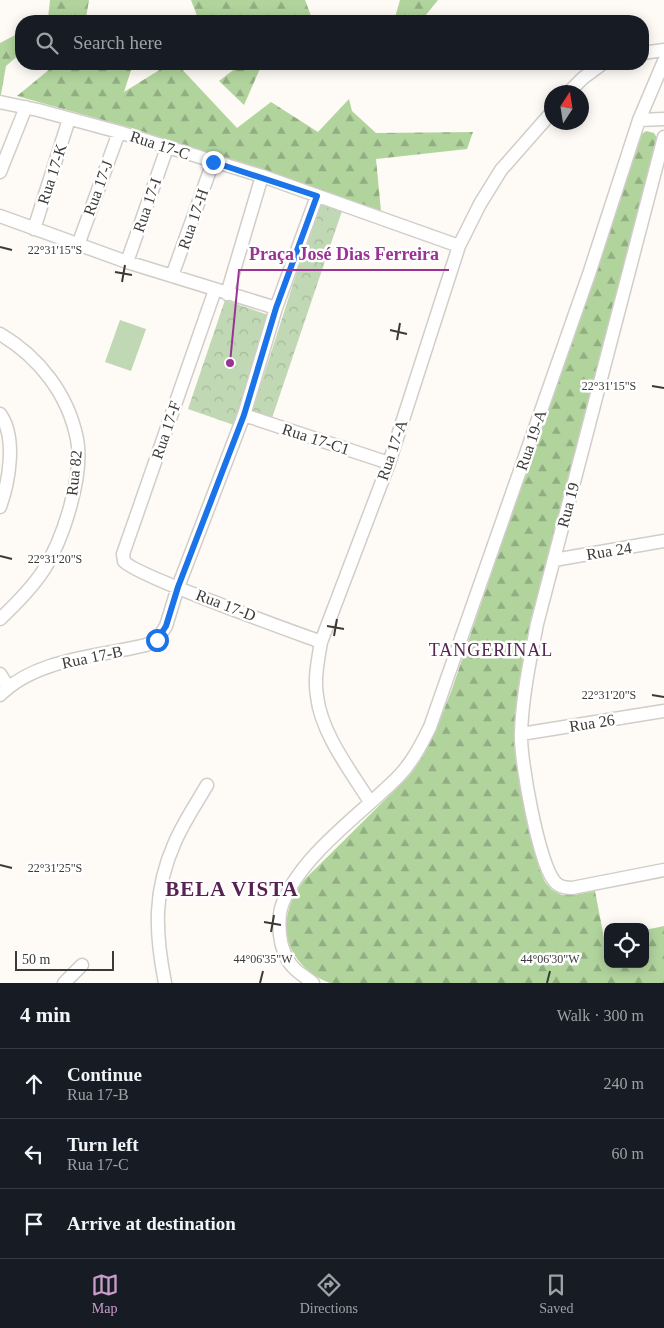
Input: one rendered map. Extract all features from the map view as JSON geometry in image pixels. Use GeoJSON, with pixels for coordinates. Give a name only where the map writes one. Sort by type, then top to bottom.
{"type":"FeatureCollection","features":[{"type":"Feature","properties":{"kind":"street"},"geometry":{"type":"LineString","coordinates":[[649,52],[664,50]]}},
{"type":"Feature","properties":{"kind":"street","name":"Rua 19-A"},"geometry":{"type":"LineString","coordinates":[[313,983],[294,968],[281,946],[278,924],[282,906],[291,887],[313,857],[398,778],[413,760],[430,727],[564,347],[640,120],[664,61]]}},
{"type":"Feature","properties":{"kind":"street"},"geometry":{"type":"LineString","coordinates":[[576,85],[593,70]]}},
{"type":"Feature","properties":{"kind":"street","name":"Rua 17-C"},"geometry":{"type":"LineString","coordinates":[[0,102],[119,132],[262,176],[459,246]]}},
{"type":"Feature","properties":{"kind":"street"},"geometry":{"type":"LineString","coordinates":[[0,172],[26,108]]}},
{"type":"Feature","properties":{"kind":"street"},"geometry":{"type":"LineString","coordinates":[[640,120],[664,118]]}},
{"type":"Feature","properties":{"kind":"street","name":"Rua 17-K"},"geometry":{"type":"LineString","coordinates":[[34,229],[69,119]]}},
{"type":"Feature","properties":{"kind":"street","name":"Rua 17-A"},"geometry":{"type":"LineString","coordinates":[[370,802],[325,728],[317,697],[316,674],[321,642],[388,463],[459,246],[480,204],[501,170],[544,121]]}},
{"type":"Feature","properties":{"kind":"street","name":"Rua 17-J"},"geometry":{"type":"LineString","coordinates":[[78,245],[119,132]]}},
{"type":"Feature","properties":{"kind":"street","name":"Rua 19"},"geometry":{"type":"LineString","coordinates":[[664,137],[537,624],[527,679],[521,734],[523,766],[530,806],[546,867],[551,878],[559,886],[572,888],[664,870]]}},
{"type":"Feature","properties":{"kind":"street","name":"Rua 17-I"},"geometry":{"type":"LineString","coordinates":[[127,262],[167,148]]}},
{"type":"Feature","properties":{"kind":"street","name":"Rua 17-H"},"geometry":{"type":"LineString","coordinates":[[172,276],[213,162]]}},
{"type":"Feature","properties":{"kind":"street"},"geometry":{"type":"LineString","coordinates":[[221,292],[262,176]]}},
{"type":"Feature","properties":{"kind":"street","name":"Rua 17-B"},"geometry":{"type":"LineString","coordinates":[[4,691],[38,671],[71,660],[146,645],[157,640],[166,626],[178,587],[244,415],[276,308],[317,196]]}},
{"type":"Feature","properties":{"kind":"street"},"geometry":{"type":"LineString","coordinates":[[0,216],[127,262],[276,308]]}},
{"type":"Feature","properties":{"kind":"street","name":"Rua 17-F"},"geometry":{"type":"LineString","coordinates":[[132,567],[124,561],[123,554],[221,292]]}},
{"type":"Feature","properties":{"kind":"street","name":"Rua 82"},"geometry":{"type":"LineString","coordinates":[[0,334],[36,360],[51,379],[72,423],[77,440],[78,460],[68,512],[50,559],[29,590],[0,619]]}},
{"type":"Feature","properties":{"kind":"street"},"geometry":{"type":"LineString","coordinates":[[0,414],[8,428],[10,446],[4,496],[0,508]]}},
{"type":"Feature","properties":{"kind":"street","name":"Rua 17-C1"},"geometry":{"type":"LineString","coordinates":[[244,415],[388,463]]}},
{"type":"Feature","properties":{"kind":"street","name":"Rua 24"},"geometry":{"type":"LineString","coordinates":[[554,560],[664,541]]}},
{"type":"Feature","properties":{"kind":"street","name":"Rua 17-D"},"geometry":{"type":"LineString","coordinates":[[132,567],[178,587],[321,642]]}},
{"type":"Feature","properties":{"kind":"street"},"geometry":{"type":"LineString","coordinates":[[0,674],[4,691]]}},
{"type":"Feature","properties":{"kind":"street","name":"Rua 26"},"geometry":{"type":"LineString","coordinates":[[521,734],[664,711]]}},
{"type":"Feature","properties":{"kind":"street"},"geometry":{"type":"LineString","coordinates":[[165,983],[156,918],[159,892],[175,841],[207,785]]}},
{"type":"Feature","properties":{"kind":"street"},"geometry":{"type":"LineString","coordinates":[[64,983],[82,965]]}},
{"type":"Feature","properties":{"kind":"green space"},"geometry":{"type":"Polygon","coordinates":[[[50,0],[89,0],[86,15],[48,15],[50,0]]]}},
{"type":"Feature","properties":{"kind":"green space"},"geometry":{"type":"Polygon","coordinates":[[[191,0],[305,0],[311,15],[197,15],[191,0]]]}},
{"type":"Feature","properties":{"kind":"green space"},"geometry":{"type":"Polygon","coordinates":[[[400,0],[438,0],[426,15],[396,15],[400,0]]]}},
{"type":"Feature","properties":{"kind":"green space"},"geometry":{"type":"Polygon","coordinates":[[[15,35],[15,58],[6,66],[0,100],[0,43],[15,35]]]}},
{"type":"Feature","properties":{"kind":"green space"},"geometry":{"type":"Polygon","coordinates":[[[49,70],[131,70],[124,92],[159,70],[183,70],[237,128],[271,102],[318,132],[349,99],[352,111],[376,133],[473,132],[467,149],[376,159],[381,211],[135,129],[17,96],[49,70]]]}},
{"type":"Feature","properties":{"kind":"green space"},"geometry":{"type":"Polygon","coordinates":[[[233,70],[259,70],[244,105],[219,81],[233,70]]]}},
{"type":"Feature","properties":{"kind":"green space"},"geometry":{"type":"Polygon","coordinates":[[[646,131],[654,133],[657,138],[656,146],[549,557],[520,776],[539,868],[545,882],[552,890],[562,895],[595,891],[604,938],[604,968],[649,968],[649,929],[664,926],[664,983],[330,983],[311,973],[296,958],[291,949],[286,929],[291,903],[304,880],[408,777],[423,756],[434,735],[452,689],[594,273],[638,137],[646,131]]]}},
{"type":"Feature","properties":{"kind":"green space"},"geometry":{"type":"Polygon","coordinates":[[[320,200],[343,208],[271,421],[251,415],[320,200]]]}},
{"type":"Feature","properties":{"kind":"green space"},"geometry":{"type":"Polygon","coordinates":[[[225,300],[271,316],[234,425],[188,409],[225,300]]]}},
{"type":"Feature","properties":{"kind":"green space"},"geometry":{"type":"Polygon","coordinates":[[[120,320],[146,329],[131,371],[105,362],[120,320]]]}},
{"type":"Feature","properties":{"kind":"place","name":"Praça José Dias Ferreira"},"geometry":{"type":"Point","coordinates":[230,363]}},
{"type":"Feature","properties":{"kind":"district","name":"TANGERINAL"},"geometry":{"type":"Point","coordinates":[491,650]}},
{"type":"Feature","properties":{"kind":"district","name":"BELA VISTA"},"geometry":{"type":"Point","coordinates":[232,889]}},
{"type":"Feature","properties":{"kind":"route"},"geometry":{"type":"LineString","coordinates":[[157,640],[166,626],[178,587],[244,415],[276,308],[317,196],[262,176],[213,162]]}}]}
